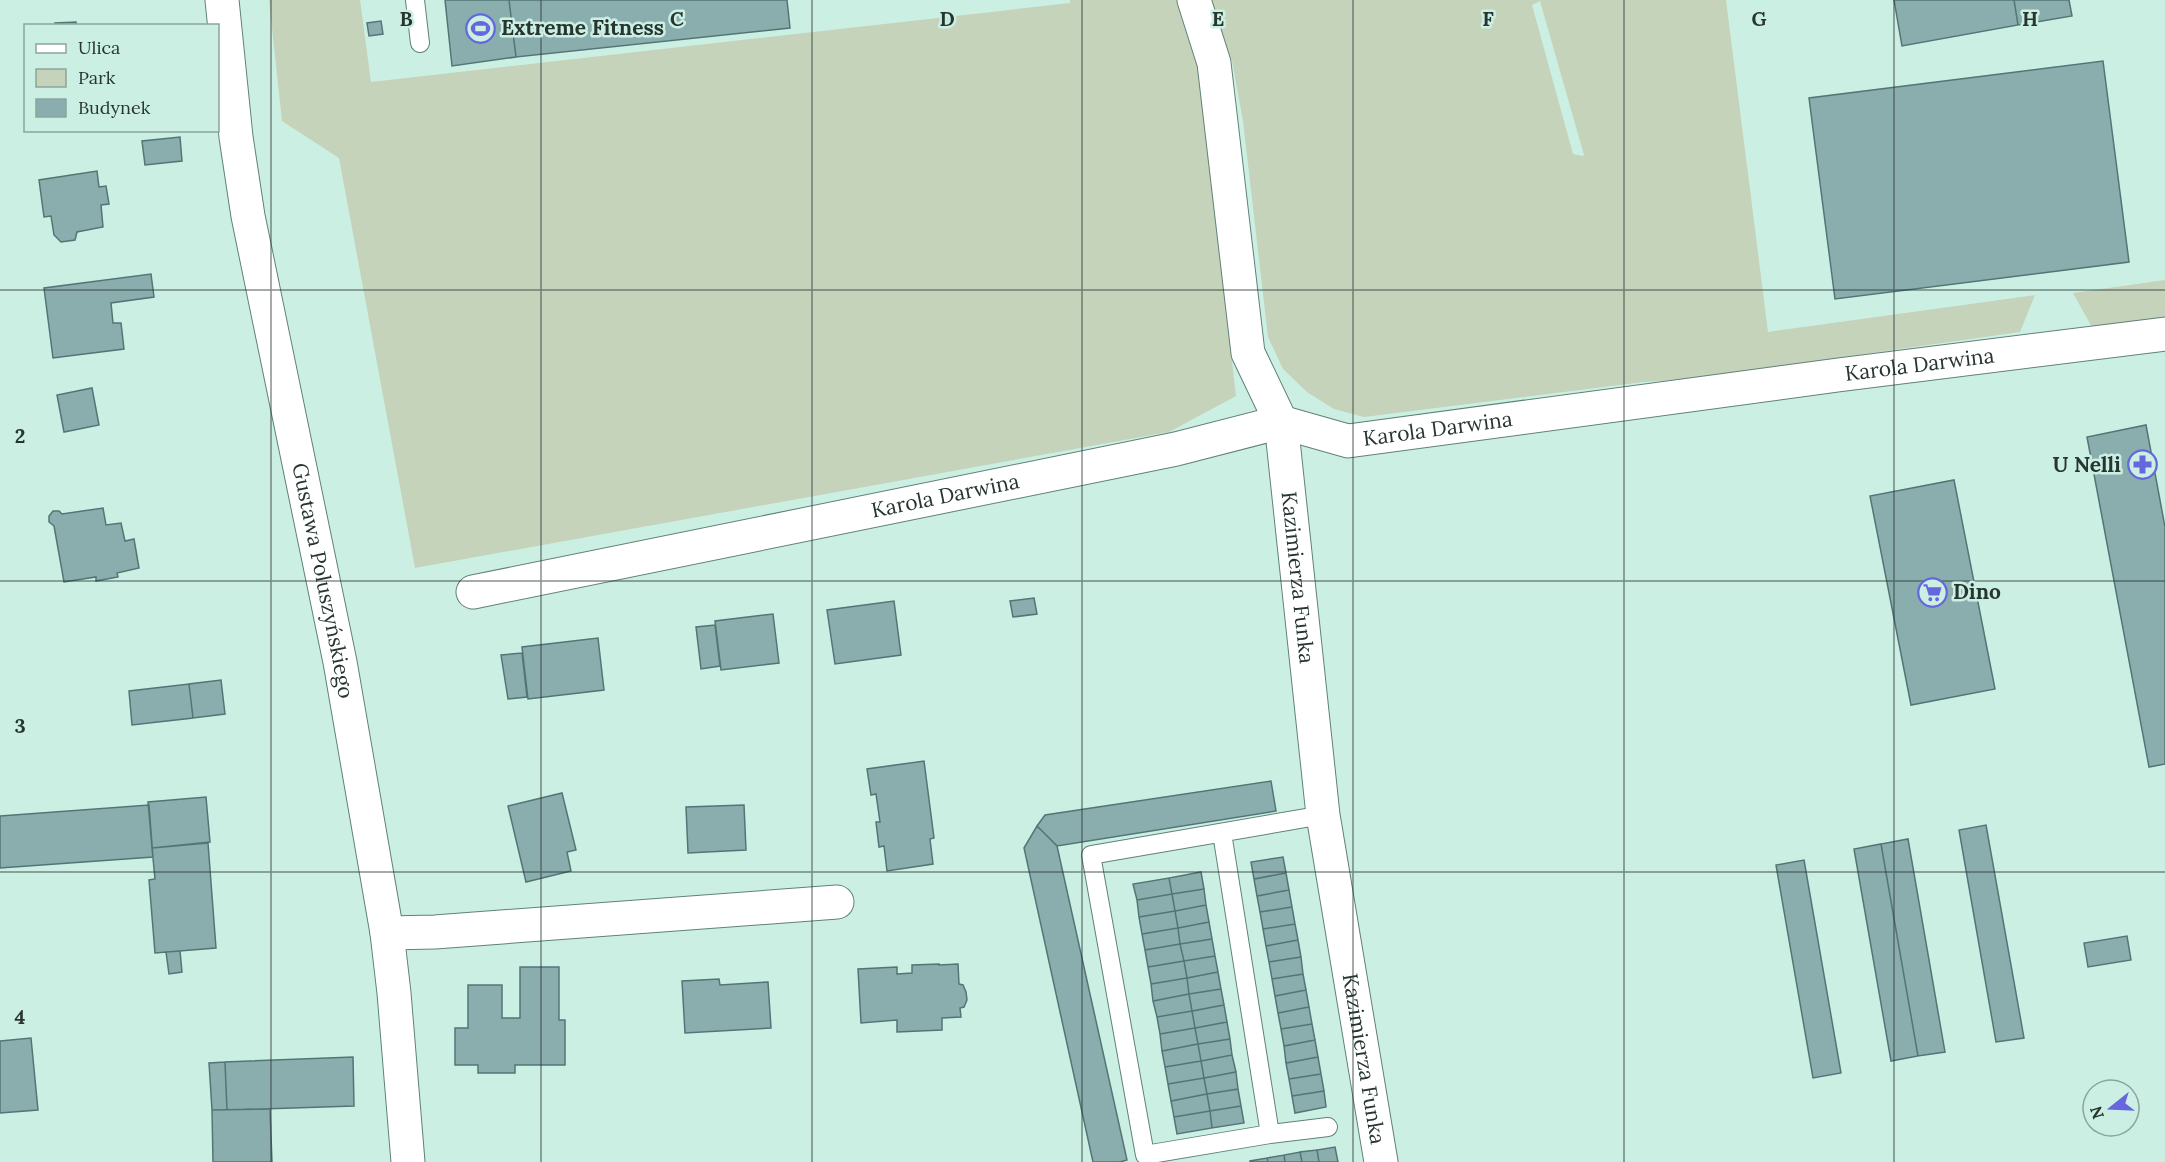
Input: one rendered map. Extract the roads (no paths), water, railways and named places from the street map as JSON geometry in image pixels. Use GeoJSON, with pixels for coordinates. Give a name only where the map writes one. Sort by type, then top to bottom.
{"type":"FeatureCollection","features":[{"type":"Feature","properties":{"kind":"street","name":"Gustawa Poluszyńskiego"},"geometry":{"type":"LineString","coordinates":[[222,0],[236,137],[248,216],[340,662],[387,933],[408,1162]]}},
{"type":"Feature","properties":{"kind":"street","name":"Kazimierza Funka"},"geometry":{"type":"LineString","coordinates":[[1194,0],[1214,63],[1248,353],[1281,422],[1323,814],[1381,1162]]}},
{"type":"Feature","properties":{"kind":"street","name":"Karola Darwina"},"geometry":{"type":"LineString","coordinates":[[473,592],[1176,449],[1281,422],[1348,441],[1860,372],[2165,334]]}},
{"type":"Feature","properties":{"kind":"street"},"geometry":{"type":"LineString","coordinates":[[387,933],[435,932],[837,902]]}},
{"type":"Feature","properties":{"kind":"lane"},"geometry":{"type":"LineString","coordinates":[[415,0],[420,43]]}},
{"type":"Feature","properties":{"kind":"lane"},"geometry":{"type":"LineString","coordinates":[[1323,814],[1222,834],[1091,855],[1145,1155],[1270,1134],[1328,1127]]}},
{"type":"Feature","properties":{"kind":"lane"},"geometry":{"type":"LineString","coordinates":[[1222,834],[1270,1134]]}},
{"type":"Feature","properties":{"kind":"place","name":"Extreme Fitness"},"geometry":{"type":"Point","coordinates":[480,28]}},
{"type":"Feature","properties":{"kind":"place","name":"U Nelli"},"geometry":{"type":"Point","coordinates":[2142,465]}},
{"type":"Feature","properties":{"kind":"place","name":"Dino"},"geometry":{"type":"Point","coordinates":[1932,592]}}]}
